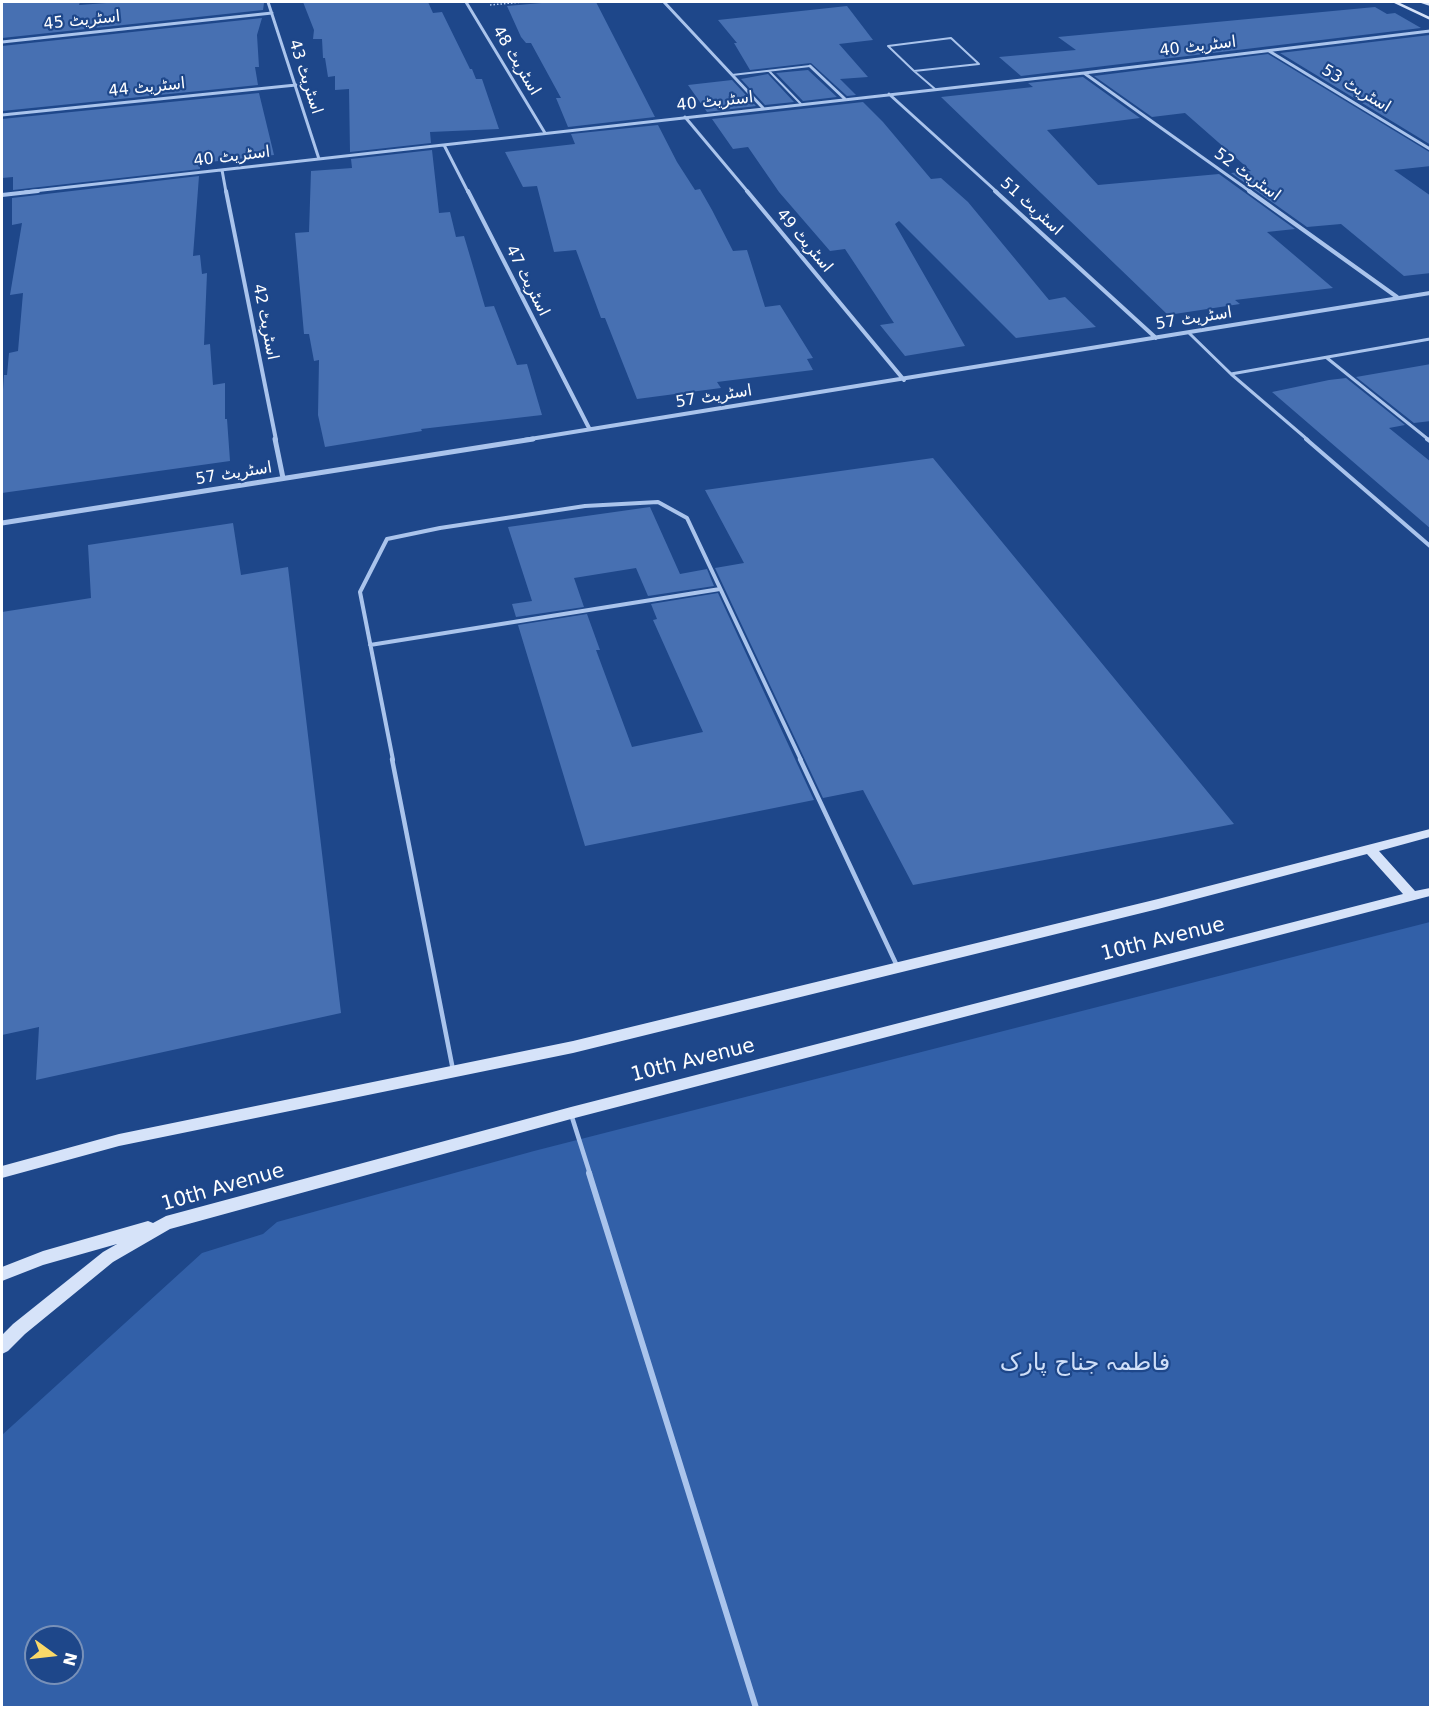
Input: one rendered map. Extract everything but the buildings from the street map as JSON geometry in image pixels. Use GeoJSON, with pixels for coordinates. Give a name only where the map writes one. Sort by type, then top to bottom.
{"type":"FeatureCollection","features":[{"type":"Feature","properties":{"kind":"main road"},"geometry":{"type":"LineString","coordinates":[[1395,2],[1431,19]]}},
{"type":"Feature","properties":{"kind":"main road"},"geometry":{"type":"LineString","coordinates":[[1422,2],[1431,5]]}},
{"type":"Feature","properties":{"kind":"main road","name":"10th Avenue"},"geometry":{"type":"LineString","coordinates":[[2,1172],[119,1140],[584,1044],[898,968],[1431,833]]}},
{"type":"Feature","properties":{"kind":"main road"},"geometry":{"type":"LineString","coordinates":[[1370,849],[1412,896]]}},
{"type":"Feature","properties":{"kind":"main road","name":"10th Avenue"},"geometry":{"type":"LineString","coordinates":[[2,1346],[19,1329],[108,1257],[166,1223],[571,1113],[1431,892]]}},
{"type":"Feature","properties":{"kind":"main road"},"geometry":{"type":"LineString","coordinates":[[2,1274],[43,1258],[166,1223]]}},
{"type":"Feature","properties":{"kind":"street","name":"اسٹریٹ 43"},"geometry":{"type":"LineString","coordinates":[[268,2],[319,159]]}},
{"type":"Feature","properties":{"kind":"street","name":"اسٹریٹ 48"},"geometry":{"type":"LineString","coordinates":[[466,2],[545,132]]}},
{"type":"Feature","properties":{"kind":"street"},"geometry":{"type":"LineString","coordinates":[[664,2],[763,108]]}},
{"type":"Feature","properties":{"kind":"street","name":"اسٹریٹ 45"},"geometry":{"type":"LineString","coordinates":[[2,42],[272,13]]}},
{"type":"Feature","properties":{"kind":"street","name":"اسٹریٹ 40"},"geometry":{"type":"LineString","coordinates":[[2,195],[1084,73],[1431,31]]}},
{"type":"Feature","properties":{"kind":"street","name":"اسٹریٹ 53"},"geometry":{"type":"LineString","coordinates":[[1268,51],[1431,149]]}},
{"type":"Feature","properties":{"kind":"street"},"geometry":{"type":"LineString","coordinates":[[810,66],[845,99]]}},
{"type":"Feature","properties":{"kind":"street","name":"اسٹریٹ 52"},"geometry":{"type":"LineString","coordinates":[[1084,73],[1396,297]]}},
{"type":"Feature","properties":{"kind":"street","name":"اسٹریٹ 44"},"geometry":{"type":"LineString","coordinates":[[2,115],[296,85]]}},
{"type":"Feature","properties":{"kind":"street","name":"اسٹریٹ 51"},"geometry":{"type":"LineString","coordinates":[[890,94],[1156,338]]}},
{"type":"Feature","properties":{"kind":"street","name":"اسٹریٹ 49"},"geometry":{"type":"LineString","coordinates":[[685,117],[904,380]]}},
{"type":"Feature","properties":{"kind":"street","name":"اسٹریٹ 47"},"geometry":{"type":"LineString","coordinates":[[444,145],[589,428]]}},
{"type":"Feature","properties":{"kind":"street","name":"اسٹریٹ 42"},"geometry":{"type":"LineString","coordinates":[[222,170],[283,478]]}},
{"type":"Feature","properties":{"kind":"street","name":"اسٹریٹ 57"},"geometry":{"type":"LineString","coordinates":[[2,523],[589,428],[904,380],[1431,293]]}},
{"type":"Feature","properties":{"kind":"lane"},"geometry":{"type":"LineString","coordinates":[[914,71],[980,65],[951,38],[888,45],[914,71],[935,89]]}},
{"type":"Feature","properties":{"kind":"lane"},"geometry":{"type":"LineString","coordinates":[[732,75],[810,66]]}},
{"type":"Feature","properties":{"kind":"lane"},"geometry":{"type":"LineString","coordinates":[[770,71],[801,104]]}},
{"type":"Feature","properties":{"kind":"lane"},"geometry":{"type":"LineString","coordinates":[[1189,333],[1231,374],[1431,546]]}},
{"type":"Feature","properties":{"kind":"lane"},"geometry":{"type":"LineString","coordinates":[[1231,374],[1431,339]]}},
{"type":"Feature","properties":{"kind":"lane"},"geometry":{"type":"LineString","coordinates":[[1327,357],[1431,441]]}},
{"type":"Feature","properties":{"kind":"lane"},"geometry":{"type":"LineString","coordinates":[[453,1071],[360,592],[387,539],[440,528],[585,506],[658,502],[687,518],[898,968]]}},
{"type":"Feature","properties":{"kind":"lane"},"geometry":{"type":"LineString","coordinates":[[370,645],[720,589]]}},
{"type":"Feature","properties":{"kind":"lane"},"geometry":{"type":"LineString","coordinates":[[571,1113],[756,1707]]}},
{"type":"Feature","properties":{"kind":"path"},"geometry":{"type":"LineString","coordinates":[[470,7],[522,2]]}},
{"type":"Feature","properties":{"kind":"green space","name":"فاطمہ جناح پارک"},"geometry":{"type":"Polygon","coordinates":[[[1430,922],[1430,1707],[2,1708],[2,1435],[202,1253],[263,1234],[277,1222],[534,1151],[1430,922]]]}}]}
